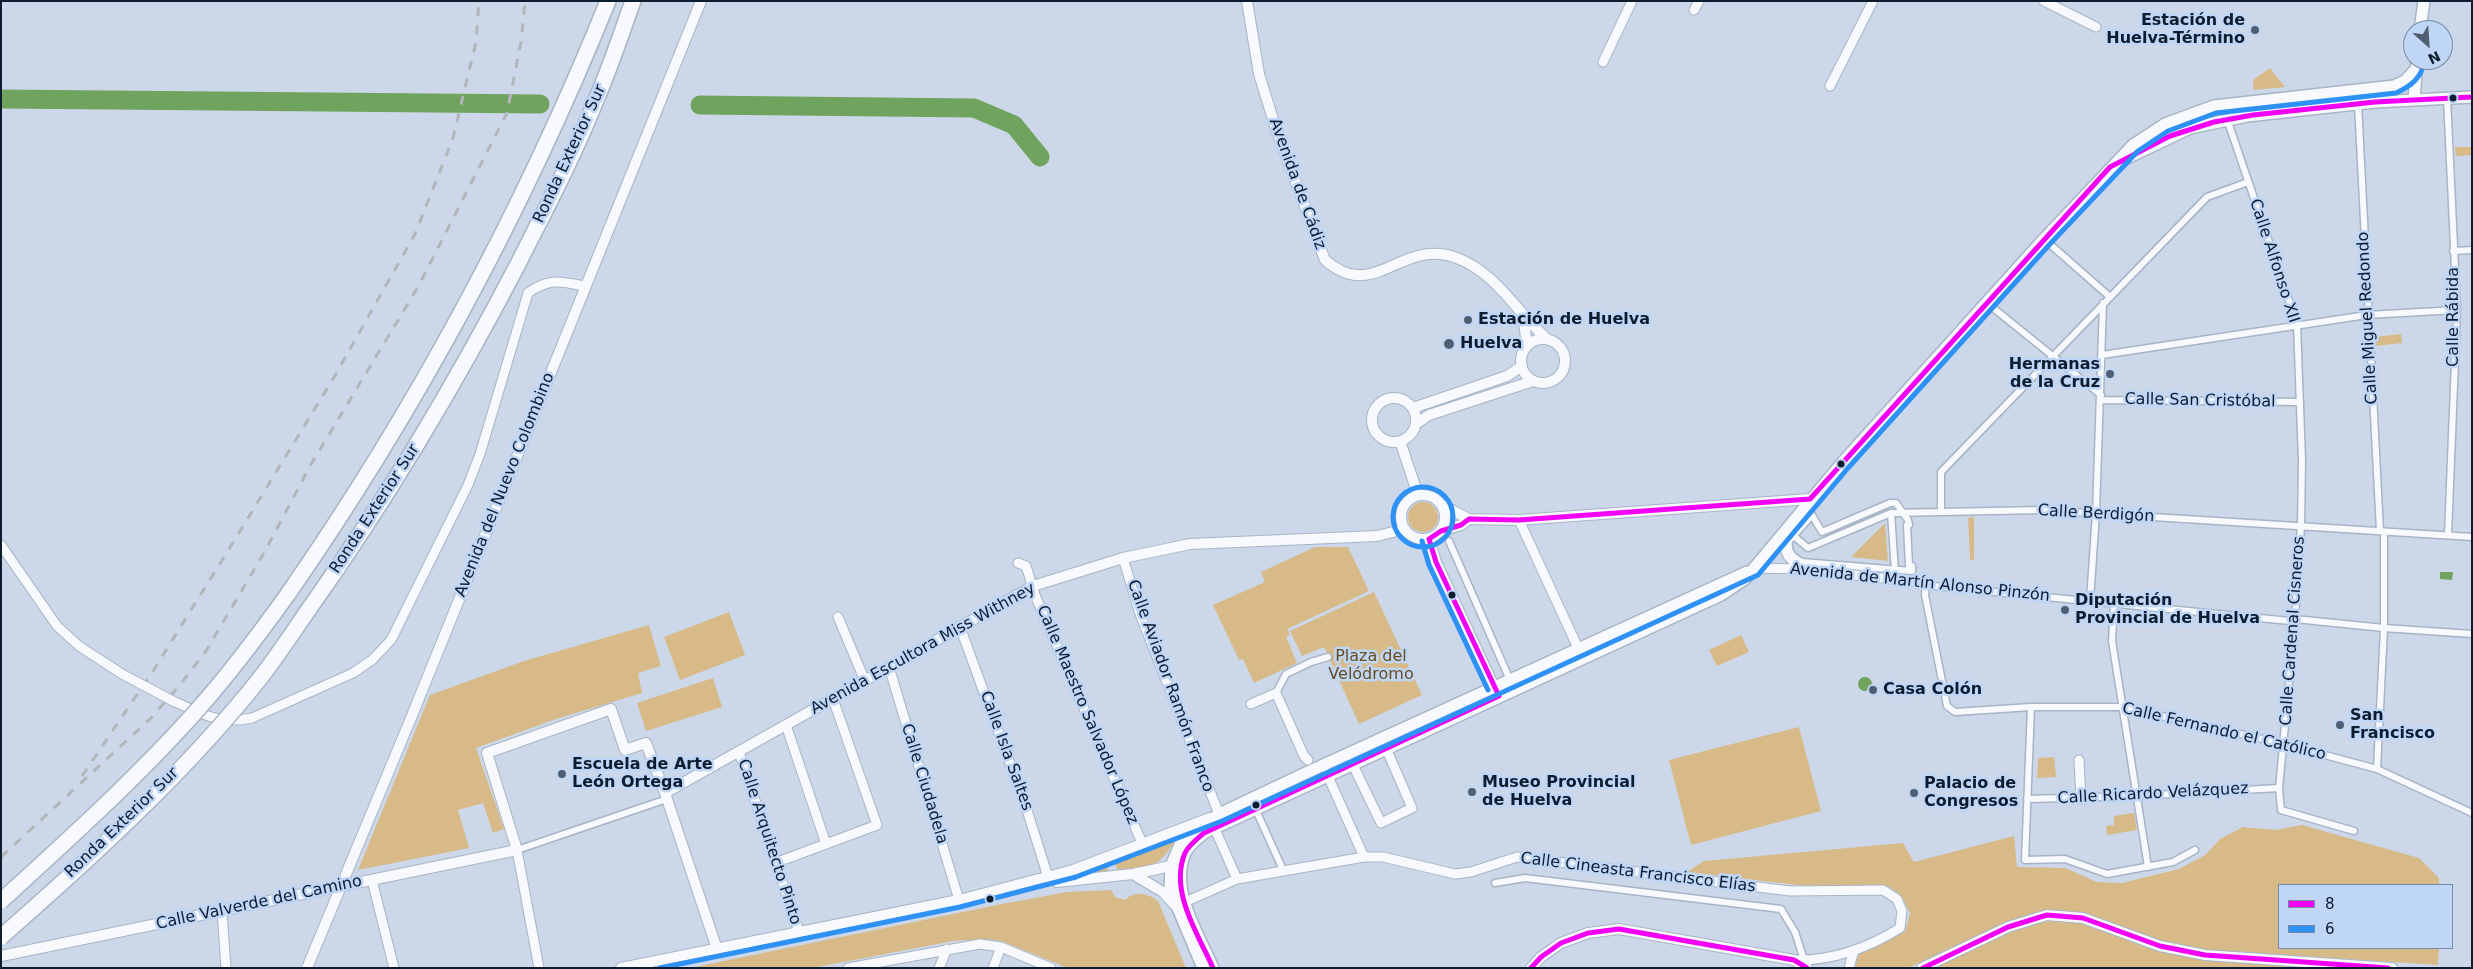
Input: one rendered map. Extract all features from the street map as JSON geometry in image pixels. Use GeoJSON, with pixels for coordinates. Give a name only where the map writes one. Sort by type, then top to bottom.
{"type":"FeatureCollection","features":[{"type":"Feature","properties":{"kind":"highway","name":"Ronda Exterior Sur"},"geometry":{"type":"LineString","coordinates":[[1,901],[155,756],[200,707],[246,652],[339,521],[387,444],[462,314],[523,196],[572,89],[608,1]]}},
{"type":"Feature","properties":{"kind":"highway","name":"Ronda Exterior Sur"},"geometry":{"type":"LineString","coordinates":[[1,937],[109,838],[220,726],[261,677],[361,536],[489,319],[544,212],[596,101],[633,1]]}},
{"type":"Feature","properties":{"kind":"main road"},"geometry":{"type":"LineString","coordinates":[[2421,20],[2424,1]]}},
{"type":"Feature","properties":{"kind":"main road"},"geometry":{"type":"LineString","coordinates":[[1203,968],[1180,904],[1180,880],[1176,867],[1182,840],[1219,814],[1721,595],[1740,582],[1755,568],[1810,499],[2110,167],[2133,145],[2165,124],[2214,106],[2394,86],[2405,81],[2413,70]]}},
{"type":"Feature","properties":{"kind":"main road"},"geometry":{"type":"LineString","coordinates":[[2414,100],[2416,70]]}},
{"type":"Feature","properties":{"kind":"main road"},"geometry":{"type":"LineString","coordinates":[[2110,167],[2183,131],[2228,120],[2358,104],[2472,97]]}},
{"type":"Feature","properties":{"kind":"main road"},"geometry":{"type":"LineString","coordinates":[[1176,867],[1186,851],[1204,833],[1214,827],[1386,748],[1497,692],[1510,680],[1755,568]]}},
{"type":"Feature","properties":{"kind":"main road"},"geometry":{"type":"LineString","coordinates":[[1180,904],[1213,968]]}},
{"type":"Feature","properties":{"kind":"street","name":"Avenida del Nuevo Colombino"},"geometry":{"type":"LineString","coordinates":[[306,968],[411,718],[584,286],[701,1]]}},
{"type":"Feature","properties":{"kind":"street","name":"Avenida de Cádiz"},"geometry":{"type":"LineString","coordinates":[[1247,1],[1259,74],[1277,132],[1325,260],[1337,270],[1352,276],[1368,276],[1407,258],[1440,254],[1456,258],[1485,274],[1514,301],[1534,328],[1547,339]]}},
{"type":"Feature","properties":{"kind":"street"},"geometry":{"type":"LineString","coordinates":[[1603,62],[1632,1]]}},
{"type":"Feature","properties":{"kind":"street"},"geometry":{"type":"LineString","coordinates":[[1694,10],[1699,1]]}},
{"type":"Feature","properties":{"kind":"street"},"geometry":{"type":"LineString","coordinates":[[1830,86],[1873,1]]}},
{"type":"Feature","properties":{"kind":"street"},"geometry":{"type":"LineString","coordinates":[[2044,1],[2096,27]]}},
{"type":"Feature","properties":{"kind":"street","name":"Calle Rábida"},"geometry":{"type":"LineString","coordinates":[[2447,98],[2457,310],[2448,535]]}},
{"type":"Feature","properties":{"kind":"street","name":"Calle Miguel Redondo"},"geometry":{"type":"LineString","coordinates":[[2358,104],[2367,315],[2382,531],[2384,628],[2377,769]]}},
{"type":"Feature","properties":{"kind":"street","name":"Calle Alfonso XII"},"geometry":{"type":"LineString","coordinates":[[2228,120],[2297,324],[2301,525]]}},
{"type":"Feature","properties":{"kind":"street"},"geometry":{"type":"LineString","coordinates":[[1942,512],[1941,472],[2207,197],[2248,182]]}},
{"type":"Feature","properties":{"kind":"street"},"geometry":{"type":"LineString","coordinates":[[2044,239],[2110,297]]}},
{"type":"Feature","properties":{"kind":"street"},"geometry":{"type":"LineString","coordinates":[[2453,251],[2472,250]]}},
{"type":"Feature","properties":{"kind":"street"},"geometry":{"type":"LineString","coordinates":[[1,545],[57,626],[79,646],[122,674],[173,701],[214,719],[235,722],[252,718],[353,673],[372,660],[391,640],[468,484],[480,454],[528,293],[541,283],[563,282],[584,286]]}},
{"type":"Feature","properties":{"kind":"street"},"geometry":{"type":"LineString","coordinates":[[1987,303],[2101,397]]}},
{"type":"Feature","properties":{"kind":"street"},"geometry":{"type":"LineString","coordinates":[[2090,600],[2096,513],[2103,303]]}},
{"type":"Feature","properties":{"kind":"street"},"geometry":{"type":"LineString","coordinates":[[2102,355],[2297,324],[2367,315],[2457,310]]}},
{"type":"Feature","properties":{"kind":"street"},"geometry":{"type":"LineString","coordinates":[[1523,314],[1527,346]]}},
{"type":"Feature","properties":{"kind":"street"},"geometry":{"type":"LineString","coordinates":[[1416,424],[1413,408],[1405,401],[1394,398],[1382,402],[1374,411],[1372,423],[1379,436],[1386,440],[1400,441],[1408,437],[1416,424],[1429,415],[1533,381],[1543,383],[1554,380],[1565,367],[1566,360],[1562,348],[1547,339],[1539,339],[1527,346],[1522,355],[1524,372],[1533,381]]}},
{"type":"Feature","properties":{"kind":"street"},"geometry":{"type":"LineString","coordinates":[[1413,408],[1507,376],[1522,366]]}},
{"type":"Feature","properties":{"kind":"street","name":"Calle San Cristóbal"},"geometry":{"type":"LineString","coordinates":[[2101,397],[2299,402]]}},
{"type":"Feature","properties":{"kind":"street"},"geometry":{"type":"LineString","coordinates":[[1400,441],[1418,495]]}},
{"type":"Feature","properties":{"kind":"street"},"geometry":{"type":"LineString","coordinates":[[1469,519],[1441,531],[1429,539],[1416,538],[1405,529],[1402,523],[1402,509],[1411,498],[1418,495],[1432,496],[1442,505],[1469,519],[1519,520],[1810,499]]}},
{"type":"Feature","properties":{"kind":"street"},"geometry":{"type":"LineString","coordinates":[[1890,503],[1896,503],[1908,520],[1909,525],[1906,525],[1909,566],[1912,566],[1912,571],[1895,570],[1802,562],[1793,558],[1788,548],[1789,541],[1812,515],[1822,532],[1890,503]]}},
{"type":"Feature","properties":{"kind":"street"},"geometry":{"type":"LineString","coordinates":[[1441,531],[1446,519],[1442,505]]}},
{"type":"Feature","properties":{"kind":"street","name":"Calle Berdigón"},"geometry":{"type":"LineString","coordinates":[[1794,537],[1808,548],[1891,514],[2041,510],[2472,537]]}},
{"type":"Feature","properties":{"kind":"street"},"geometry":{"type":"LineString","coordinates":[[1891,514],[1895,570]]}},
{"type":"Feature","properties":{"kind":"street"},"geometry":{"type":"LineString","coordinates":[[1519,520],[1578,648]]}},
{"type":"Feature","properties":{"kind":"street","name":"Calle Cardenal Cisneros"},"geometry":{"type":"LineString","coordinates":[[2301,525],[2295,619],[2280,788],[2281,810],[2354,831]]}},
{"type":"Feature","properties":{"kind":"street","name":"Avenida Escultora Miss Withney"},"geometry":{"type":"LineString","coordinates":[[663,797],[1033,586],[1123,558],[1190,544],[1376,536],[1405,529]]}},
{"type":"Feature","properties":{"kind":"street"},"geometry":{"type":"LineString","coordinates":[[1780,538],[1788,556],[1801,569]]}},
{"type":"Feature","properties":{"kind":"street"},"geometry":{"type":"LineString","coordinates":[[1429,539],[1436,562],[1497,692]]}},
{"type":"Feature","properties":{"kind":"street"},"geometry":{"type":"LineString","coordinates":[[1448,541],[1510,680]]}},
{"type":"Feature","properties":{"kind":"street","name":"Calle Aviador Ramón Franco"},"geometry":{"type":"LineString","coordinates":[[1123,558],[1140,614],[1219,814]]}},
{"type":"Feature","properties":{"kind":"street","name":"Calle Maestro Salvador López"},"geometry":{"type":"LineString","coordinates":[[1018,563],[1026,566],[1142,843]]}},
{"type":"Feature","properties":{"kind":"street","name":"Avenida de Martín Alonso Pinzón"},"geometry":{"type":"LineString","coordinates":[[1755,568],[1801,569],[1926,583],[1934,586],[2114,602],[2290,621],[2295,619],[2472,634]]}},
{"type":"Feature","properties":{"kind":"street","name":"Calle Fernando el Católico"},"geometry":{"type":"LineString","coordinates":[[1926,583],[1927,605],[1947,706],[1955,712],[2031,707],[2122,706],[2284,744],[2377,769],[2472,813]]}},
{"type":"Feature","properties":{"kind":"street"},"geometry":{"type":"LineString","coordinates":[[2114,602],[2112,641],[2148,867]]}},
{"type":"Feature","properties":{"kind":"street"},"geometry":{"type":"LineString","coordinates":[[838,617],[865,681]]}},
{"type":"Feature","properties":{"kind":"street","name":"Calle Isla Saltes"},"geometry":{"type":"LineString","coordinates":[[960,627],[1027,810],[1048,877]]}},
{"type":"Feature","properties":{"kind":"street"},"geometry":{"type":"LineString","coordinates":[[1251,704],[1276,693],[1286,674],[1311,662],[1328,657]]}},
{"type":"Feature","properties":{"kind":"street","name":"Calle Ciudadela"},"geometry":{"type":"LineString","coordinates":[[889,667],[959,900]]}},
{"type":"Feature","properties":{"kind":"street"},"geometry":{"type":"LineString","coordinates":[[1276,693],[1304,756],[1308,760]]}},
{"type":"Feature","properties":{"kind":"street"},"geometry":{"type":"LineString","coordinates":[[775,863],[877,825],[833,699]]}},
{"type":"Feature","properties":{"kind":"street"},"geometry":{"type":"LineString","coordinates":[[2031,707],[2025,860],[2065,859],[2107,874],[2173,862],[2195,850]]}},
{"type":"Feature","properties":{"kind":"street"},"geometry":{"type":"LineString","coordinates":[[539,968],[517,850],[487,753],[611,709],[625,750],[646,743],[663,797],[717,949]]}},
{"type":"Feature","properties":{"kind":"street"},"geometry":{"type":"LineString","coordinates":[[786,726],[826,844]]}},
{"type":"Feature","properties":{"kind":"street"},"geometry":{"type":"LineString","coordinates":[[1352,763],[1381,823],[1412,808],[1386,748]]}},
{"type":"Feature","properties":{"kind":"street","name":"Calle Arquitecto Pinto"},"geometry":{"type":"LineString","coordinates":[[739,752],[799,932]]}},
{"type":"Feature","properties":{"kind":"street"},"geometry":{"type":"LineString","coordinates":[[2079,760],[2081,799]]}},
{"type":"Feature","properties":{"kind":"street"},"geometry":{"type":"LineString","coordinates":[[1327,774],[1364,857]]}},
{"type":"Feature","properties":{"kind":"street","name":"Calle Ricardo Velázquez"},"geometry":{"type":"LineString","coordinates":[[2027,800],[2081,799],[2280,788]]}},
{"type":"Feature","properties":{"kind":"street"},"geometry":{"type":"LineString","coordinates":[[517,850],[663,797]]}},
{"type":"Feature","properties":{"kind":"street"},"geometry":{"type":"LineString","coordinates":[[1255,808],[1284,872]]}},
{"type":"Feature","properties":{"kind":"street"},"geometry":{"type":"LineString","coordinates":[[621,968],[959,900],[1073,870],[1219,814]]}},
{"type":"Feature","properties":{"kind":"street"},"geometry":{"type":"LineString","coordinates":[[1214,827],[1237,880]]}},
{"type":"Feature","properties":{"kind":"street","name":"Calle Valverde del Camino"},"geometry":{"type":"LineString","coordinates":[[1,956],[517,850]]}},
{"type":"Feature","properties":{"kind":"street","name":"Calle Cineasta Francisco Elías"},"geometry":{"type":"LineString","coordinates":[[1180,904],[1237,880],[1364,857],[1383,857],[1455,874],[1471,872],[1517,857],[1790,890],[1883,890],[1897,899],[1902,911],[1900,928],[1882,939],[1854,950],[1830,958],[1802,963]]}},
{"type":"Feature","properties":{"kind":"street"},"geometry":{"type":"LineString","coordinates":[[1048,877],[1057,882],[1133,874],[1176,867]]}},
{"type":"Feature","properties":{"kind":"street"},"geometry":{"type":"LineString","coordinates":[[1133,874],[1180,904]]}},
{"type":"Feature","properties":{"kind":"street"},"geometry":{"type":"LineString","coordinates":[[1495,883],[1526,878],[1552,880],[1781,909],[1795,932],[1802,963],[1619,929],[1588,933],[1561,943],[1531,968]]}},
{"type":"Feature","properties":{"kind":"street"},"geometry":{"type":"LineString","coordinates":[[372,880],[394,968]]}},
{"type":"Feature","properties":{"kind":"street"},"geometry":{"type":"LineString","coordinates":[[222,911],[226,968]]}},
{"type":"Feature","properties":{"kind":"street"},"geometry":{"type":"LineString","coordinates":[[1922,968],[1934,965],[2008,927],[2047,915],[2083,918],[2160,946],[2205,955],[2334,966],[2392,968]]}},
{"type":"Feature","properties":{"kind":"street"},"geometry":{"type":"LineString","coordinates":[[848,968],[889,964],[947,949],[980,944],[1001,947],[1045,967]]}},
{"type":"Feature","properties":{"kind":"street"},"geometry":{"type":"LineString","coordinates":[[993,968],[1001,947]]}},
{"type":"Feature","properties":{"kind":"street"},"geometry":{"type":"LineString","coordinates":[[939,968],[947,949]]}},
{"type":"Feature","properties":{"kind":"street"},"geometry":{"type":"LineString","coordinates":[[1849,968],[1854,950]]}},
{"type":"Feature","properties":{"kind":"green space"},"geometry":{"type":"Polygon","coordinates":[[[2270,68],[2285,87],[2254,90],[2253,80],[2270,68]]]}},
{"type":"Feature","properties":{"kind":"green space"},"geometry":{"type":"Polygon","coordinates":[[[2217,112],[2219,117],[2152,141],[2151,139],[2179,125],[2217,112]]]}},
{"type":"Feature","properties":{"kind":"green space"},"geometry":{"type":"Polygon","coordinates":[[[2455,147],[2472,147],[2472,155],[2456,156],[2455,147]]]}},
{"type":"Feature","properties":{"kind":"green space"},"geometry":{"type":"Polygon","coordinates":[[[2401,334],[2402,343],[2375,346],[2374,337],[2401,334]]]}},
{"type":"Feature","properties":{"kind":"green space"},"geometry":{"type":"Polygon","coordinates":[[[1423,502],[1429,503],[1437,511],[1437,523],[1429,531],[1423,532],[1417,531],[1409,523],[1408,517],[1409,511],[1417,503],[1423,502]]]}},
{"type":"Feature","properties":{"kind":"green space"},"geometry":{"type":"Polygon","coordinates":[[[1974,517],[1974,560],[1970,560],[1968,518],[1974,517]]]}},
{"type":"Feature","properties":{"kind":"green space"},"geometry":{"type":"Polygon","coordinates":[[[1885,523],[1888,561],[1851,557],[1885,523]]]}},
{"type":"Feature","properties":{"kind":"green space"},"geometry":{"type":"Polygon","coordinates":[[[1315,547],[1348,547],[1369,591],[1287,629],[1290,635],[1286,637],[1297,663],[1254,683],[1243,659],[1239,660],[1213,605],[1265,582],[1261,572],[1315,547]]]}},
{"type":"Feature","properties":{"kind":"green space","name":"Plaza del Velódromo"},"geometry":{"type":"Polygon","coordinates":[[[1374,592],[1422,695],[1359,724],[1324,647],[1302,656],[1290,631],[1374,592]]]}},
{"type":"Feature","properties":{"kind":"green space"},"geometry":{"type":"Polygon","coordinates":[[[729,612],[745,655],[680,680],[664,637],[729,612]]]}},
{"type":"Feature","properties":{"kind":"green space"},"geometry":{"type":"Polygon","coordinates":[[[649,625],[661,666],[638,673],[642,693],[556,719],[476,748],[504,829],[493,833],[483,803],[458,810],[469,848],[358,870],[430,695],[524,661],[649,625]]]}},
{"type":"Feature","properties":{"kind":"green space"},"geometry":{"type":"Polygon","coordinates":[[[1741,635],[1749,652],[1717,666],[1709,650],[1741,635]]]}},
{"type":"Feature","properties":{"kind":"green space"},"geometry":{"type":"Polygon","coordinates":[[[713,678],[722,707],[646,731],[637,703],[713,678]]]}},
{"type":"Feature","properties":{"kind":"green space"},"geometry":{"type":"Polygon","coordinates":[[[1799,727],[1821,811],[1691,845],[1669,760],[1799,727]]]}},
{"type":"Feature","properties":{"kind":"green space"},"geometry":{"type":"Polygon","coordinates":[[[2054,757],[2056,777],[2037,778],[2038,758],[2054,757]]]}},
{"type":"Feature","properties":{"kind":"green space"},"geometry":{"type":"Polygon","coordinates":[[[2134,813],[2137,830],[2107,835],[2106,826],[2114,825],[2114,816],[2134,813]]]}},
{"type":"Feature","properties":{"kind":"green space"},"geometry":{"type":"Polygon","coordinates":[[[2302,825],[2419,858],[2439,878],[2439,884],[2278,884],[2278,949],[2439,949],[2438,965],[2208,950],[2161,941],[2084,913],[2046,910],[2002,924],[1908,968],[1855,968],[1859,954],[1905,932],[1910,913],[1901,895],[1888,886],[1797,885],[1687,872],[1704,861],[1903,843],[1914,862],[2014,836],[2017,867],[2065,868],[2097,882],[2122,883],[2179,869],[2205,855],[2220,839],[2243,827],[2275,830],[2302,825]]]}},
{"type":"Feature","properties":{"kind":"green space"},"geometry":{"type":"Polygon","coordinates":[[[1178,835],[1160,860],[1148,866],[1117,870],[1115,860],[1178,835]]]}},
{"type":"Feature","properties":{"kind":"green space"},"geometry":{"type":"Polygon","coordinates":[[[1107,862],[1108,872],[1073,876],[1073,875],[1107,862]]]}},
{"type":"Feature","properties":{"kind":"green space"},"geometry":{"type":"Polygon","coordinates":[[[1111,890],[1115,897],[1125,900],[1133,895],[1141,894],[1150,896],[1158,901],[1186,968],[1068,968],[1001,941],[987,939],[953,941],[812,968],[690,968],[1067,892],[1111,890]]]}},
{"type":"Feature","properties":{"kind":"green space"},"geometry":{"type":"Polygon","coordinates":[[[2049,919],[2083,923],[2157,950],[2204,960],[2293,966],[2293,968],[1940,968],[1938,963],[2008,931],[2049,919]]]}},
{"type":"Feature","properties":{"kind":"shaded area"},"geometry":{"type":"Polygon","coordinates":[[[2440,572],[2453,572],[2452,580],[2440,579],[2440,572]]]}},
{"type":"Feature","properties":{"kind":"shaded area"},"geometry":{"type":"Polygon","coordinates":[[[1862,677],[1868,677],[1872,684],[1868,691],[1862,691],[1858,687],[1858,681],[1862,677]]]}},
{"type":"Feature","properties":{"kind":"waterway"},"geometry":{"type":"LineString","coordinates":[[1,99],[540,104]]}},
{"type":"Feature","properties":{"kind":"waterway"},"geometry":{"type":"LineString","coordinates":[[700,105],[974,108],[1014,125],[1040,157]]}},
{"type":"Feature","properties":{"kind":"railway"},"geometry":{"type":"LineString","coordinates":[[82,776],[155,668],[229,549],[333,379],[415,234],[453,138],[476,42],[479,1]]}},
{"type":"Feature","properties":{"kind":"railway"},"geometry":{"type":"LineString","coordinates":[[1,857],[151,718],[206,651],[264,553],[310,466],[418,287],[507,113],[521,42],[525,1]]}},
{"type":"Feature","properties":{"kind":"transit line","name":"6"},"geometry":{"type":"LineString","coordinates":[[660,968],[960,907],[1076,877],[1222,821],[1758,575],[1848,468],[2050,244],[2138,151],[2168,131],[2216,113],[2396,93],[2415,81],[2422,70]]}},
{"type":"Feature","properties":{"kind":"transit line","name":"8"},"geometry":{"type":"LineString","coordinates":[[1213,968],[1193,927],[1183,897],[1181,867],[1185,853],[1193,842],[1204,833],[1499,696],[1436,562],[1429,539],[1441,531],[1461,525],[1469,519],[1519,520],[1810,499],[2110,167],[2170,136],[2214,122],[2253,115],[2375,102],[2472,97]]}},
{"type":"Feature","properties":{"kind":"transit line","name":"6"},"geometry":{"type":"LineString","coordinates":[[1423,487],[1439,492],[1444,496],[1448,501],[1453,517],[1448,533],[1444,538],[1439,542],[1423,547],[1407,542],[1402,538],[1398,533],[1393,517],[1398,501],[1402,496],[1407,492],[1423,487]]}},
{"type":"Feature","properties":{"kind":"transit line","name":"6"},"geometry":{"type":"LineString","coordinates":[[1422,541],[1429,565],[1488,690]]}},
{"type":"Feature","properties":{"kind":"transit line","name":"8"},"geometry":{"type":"LineString","coordinates":[[1923,968],[2008,927],[2047,915],[2083,918],[2160,946],[2205,955],[2388,968]]}},
{"type":"Feature","properties":{"kind":"transit line","name":"8"},"geometry":{"type":"LineString","coordinates":[[1531,968],[1541,957],[1561,943],[1588,933],[1619,929],[1794,960],[1807,968]]}},
{"type":"Feature","properties":{"kind":"place","name":"Estación de Huelva-Término"},"geometry":{"type":"Point","coordinates":[2255,30]}},
{"type":"Feature","properties":{"kind":"place","name":"Estación de Huelva"},"geometry":{"type":"Point","coordinates":[1468,320]}},
{"type":"Feature","properties":{"kind":"place","name":"Huelva"},"geometry":{"type":"Point","coordinates":[1449,344]}},
{"type":"Feature","properties":{"kind":"place","name":"Hermanas de la Cruz"},"geometry":{"type":"Point","coordinates":[2110,374]}},
{"type":"Feature","properties":{"kind":"place","name":"Diputación Provincial de Huelva"},"geometry":{"type":"Point","coordinates":[2065,610]}},
{"type":"Feature","properties":{"kind":"place","name":"Casa Colón"},"geometry":{"type":"Point","coordinates":[1873,690]}},
{"type":"Feature","properties":{"kind":"place","name":"San Francisco"},"geometry":{"type":"Point","coordinates":[2340,725]}},
{"type":"Feature","properties":{"kind":"place","name":"Escuela de Arte León Ortega"},"geometry":{"type":"Point","coordinates":[562,774]}},
{"type":"Feature","properties":{"kind":"place","name":"Museo Provincial de Huelva"},"geometry":{"type":"Point","coordinates":[1472,792]}},
{"type":"Feature","properties":{"kind":"place","name":"Palacio de Congresos"},"geometry":{"type":"Point","coordinates":[1914,793]}}]}
